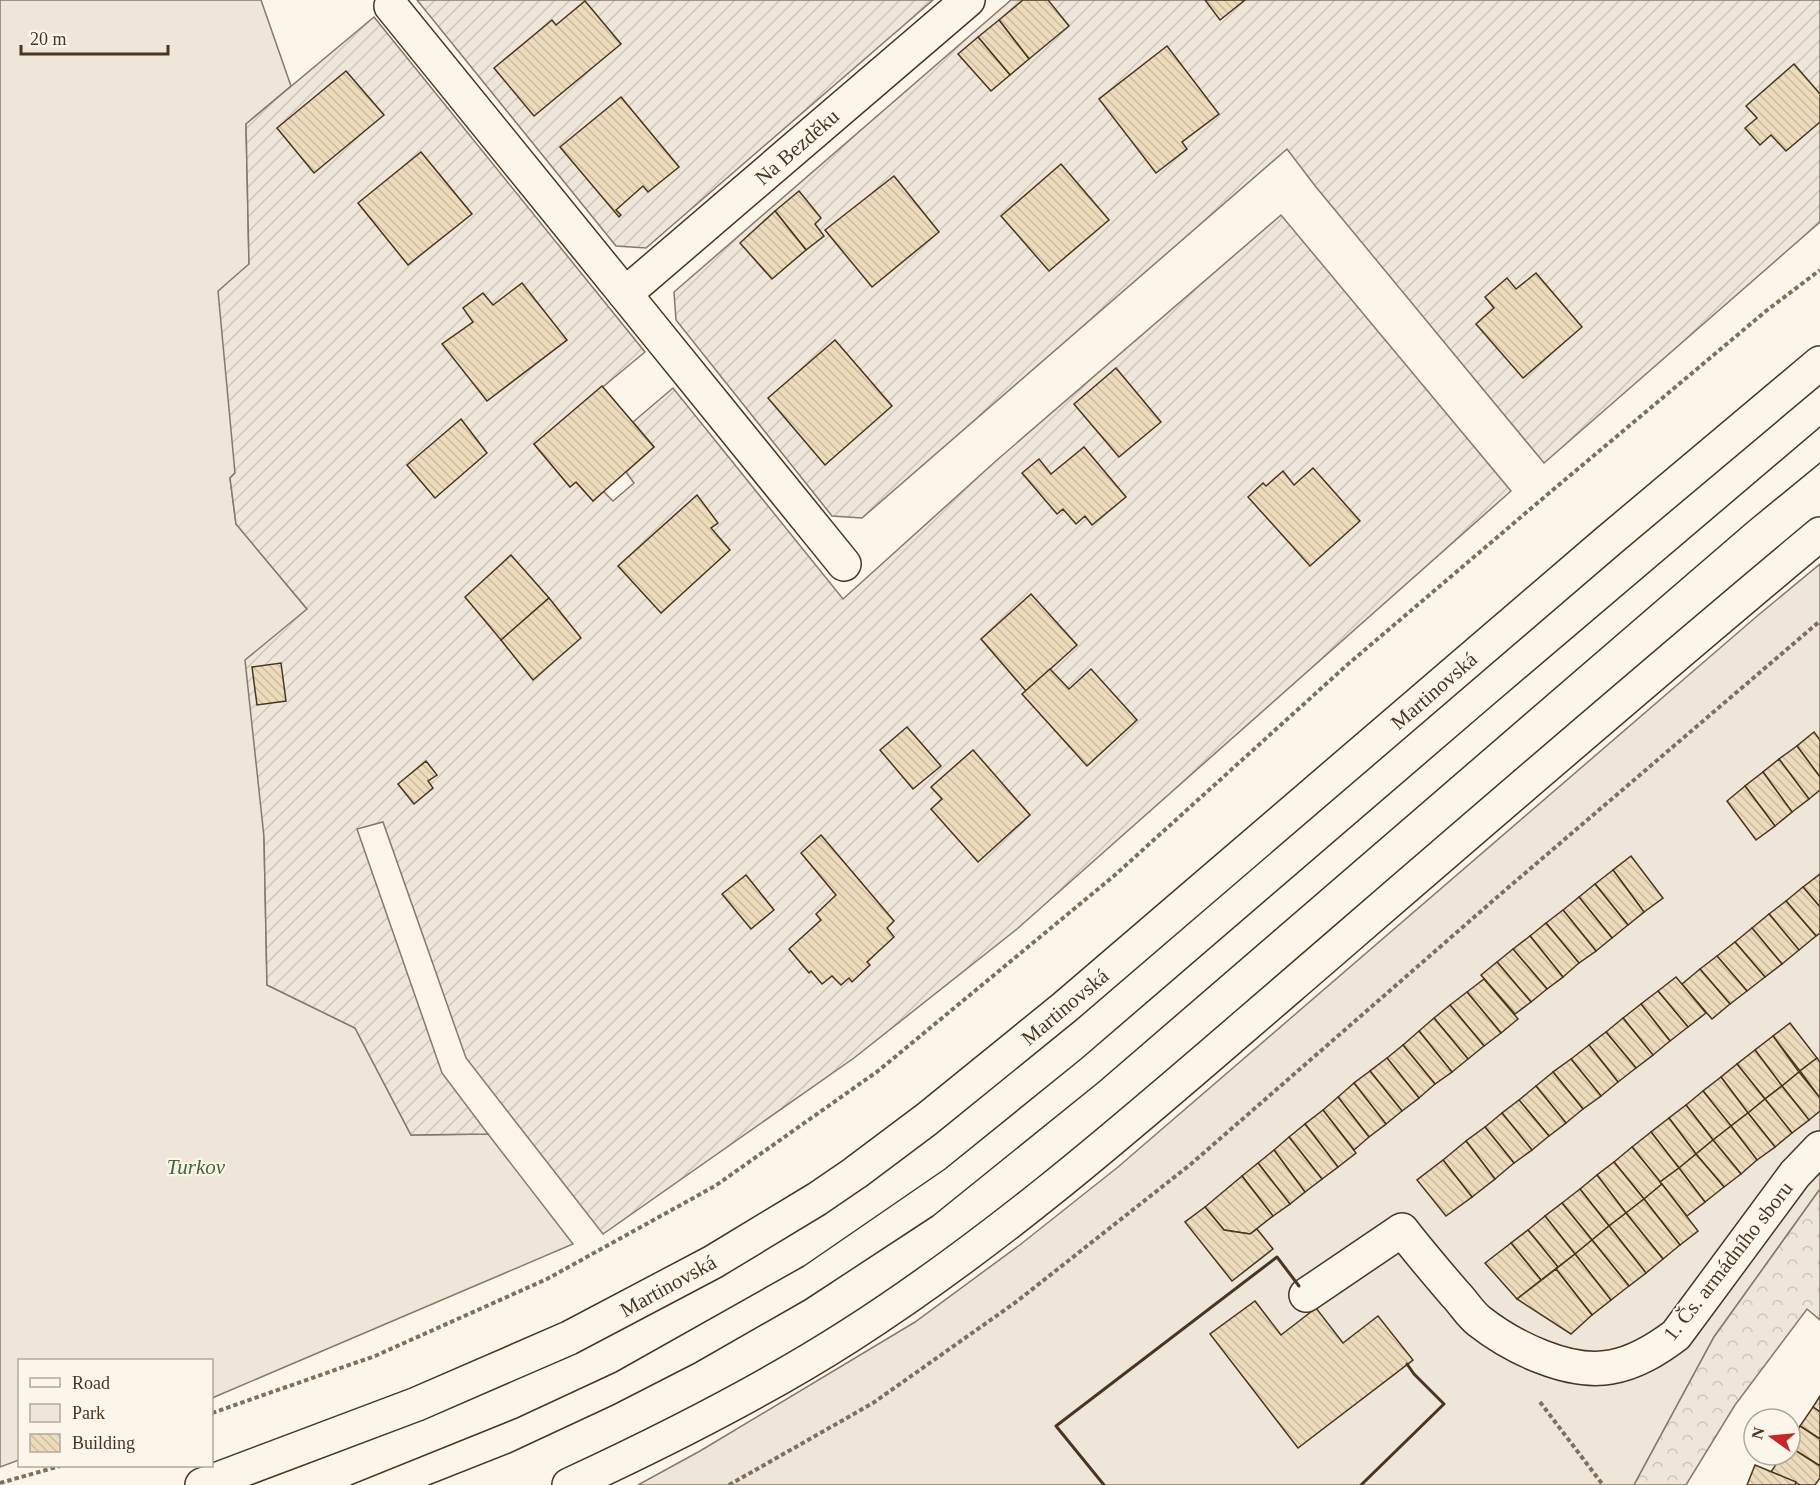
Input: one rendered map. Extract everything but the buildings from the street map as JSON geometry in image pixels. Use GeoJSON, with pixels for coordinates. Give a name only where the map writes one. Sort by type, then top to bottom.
{"type":"FeatureCollection","features":[{"type":"Feature","properties":{"kind":"street","name":"Na Bezděku"},"geometry":{"type":"LineString","coordinates":[[625,294],[968,0]]}},
{"type":"Feature","properties":{"kind":"street"},"geometry":{"type":"LineString","coordinates":[[391,6],[844,564]]}},
{"type":"Feature","properties":{"kind":"street","name":"Martinovská"},"geometry":{"type":"LineString","coordinates":[[202,1485],[417,1404],[569,1338],[712,1262],[817,1199],[855,1173],[927,1119],[1065,1007],[1607,542],[1820,363]]}},
{"type":"Feature","properties":{"kind":"street"},"geometry":{"type":"LineString","coordinates":[[569,1485],[703,1419],[819,1355],[894,1306],[998,1230],[1151,1107],[1820,534]]}},
{"type":"Feature","properties":{"kind":"street","name":"1. Čs. armádního sboru"},"geometry":{"type":"LineString","coordinates":[[1306,1295],[1402,1230],[1478,1320],[1501,1336],[1545,1357],[1582,1367],[1609,1368],[1630,1362],[1656,1349],[1676,1335],[1795,1174],[1820,1148]]}},
{"type":"Feature","properties":{"kind":"path"},"geometry":{"type":"LineString","coordinates":[[213,1413],[375,1356],[546,1279],[715,1186],[879,1071],[1115,875],[1339,673],[1548,494],[1766,311],[1820,270]]}},
{"type":"Feature","properties":{"kind":"path"},"geometry":{"type":"LineString","coordinates":[[729,1485],[873,1403],[1016,1302],[1191,1164],[1503,892],[1820,621]]}},
{"type":"Feature","properties":{"kind":"path"},"geometry":{"type":"LineString","coordinates":[[0,1483],[56,1467]]}},
{"type":"Feature","properties":{"kind":"green space","name":"Turkov"},"geometry":{"type":"Polygon","coordinates":[[[0,0],[261,0],[291,86],[246,124],[249,264],[235,473],[230,478],[236,524],[307,609],[264,837],[267,985],[355,1028],[411,1135],[488,1134],[573,1244],[213,1398],[213,1359],[18,1359],[18,1460],[0,1467],[0,0]]]}},
{"type":"Feature","properties":{"kind":"green space"},"geometry":{"type":"Polygon","coordinates":[[[417,0],[933,0],[646,248],[616,246],[417,0]]]}},
{"type":"Feature","properties":{"kind":"green space"},"geometry":{"type":"Polygon","coordinates":[[[1011,0],[1820,0],[1820,222],[1544,463],[1287,149],[862,518],[832,516],[676,320],[674,292],[1011,0]]]}},
{"type":"Feature","properties":{"kind":"green space"},"geometry":{"type":"Polygon","coordinates":[[[374,17],[645,352],[534,444],[570,487],[576,482],[593,501],[603,491],[613,501],[634,483],[626,472],[654,447],[633,422],[673,388],[843,599],[997,460],[1281,215],[1511,491],[1017,929],[854,1058],[603,1234],[466,1058],[383,822],[357,829],[442,1073],[488,1134],[411,1135],[355,1028],[267,985],[264,837],[245,660],[307,609],[236,524],[230,478],[235,473],[218,291],[249,264],[246,124],[374,17]]]}},
{"type":"Feature","properties":{"kind":"green space"},"geometry":{"type":"Polygon","coordinates":[[[1820,564],[1820,1189],[1714,1337],[1634,1485],[638,1485],[700,1451],[915,1322],[1021,1244],[1118,1167],[1820,564]]]}},
{"type":"Feature","properties":{"kind":"green space"},"geometry":{"type":"Polygon","coordinates":[[[1820,1189],[1820,1320],[1807,1309],[1735,1405],[1686,1485],[1634,1485],[1714,1337],[1820,1189]]]}},
{"type":"Feature","properties":{"kind":"tram line"},"geometry":{"type":"LineString","coordinates":[[351,1485],[517,1418],[616,1372],[804,1266],[945,1169],[1081,1059],[1820,427]]}},
{"type":"Feature","properties":{"kind":"tram line"},"geometry":{"type":"LineString","coordinates":[[429,1485],[510,1453],[613,1405],[695,1363],[805,1300],[933,1216],[1099,1082],[1748,522],[1820,463]]}},
{"type":"Feature","properties":{"kind":"wall"},"geometry":{"type":"LineString","coordinates":[[1104,1485],[1056,1426],[1277,1257],[1299,1286]]}},
{"type":"Feature","properties":{"kind":"wall"},"geometry":{"type":"LineString","coordinates":[[1361,1485],[1444,1404],[1407,1364]]}}]}
